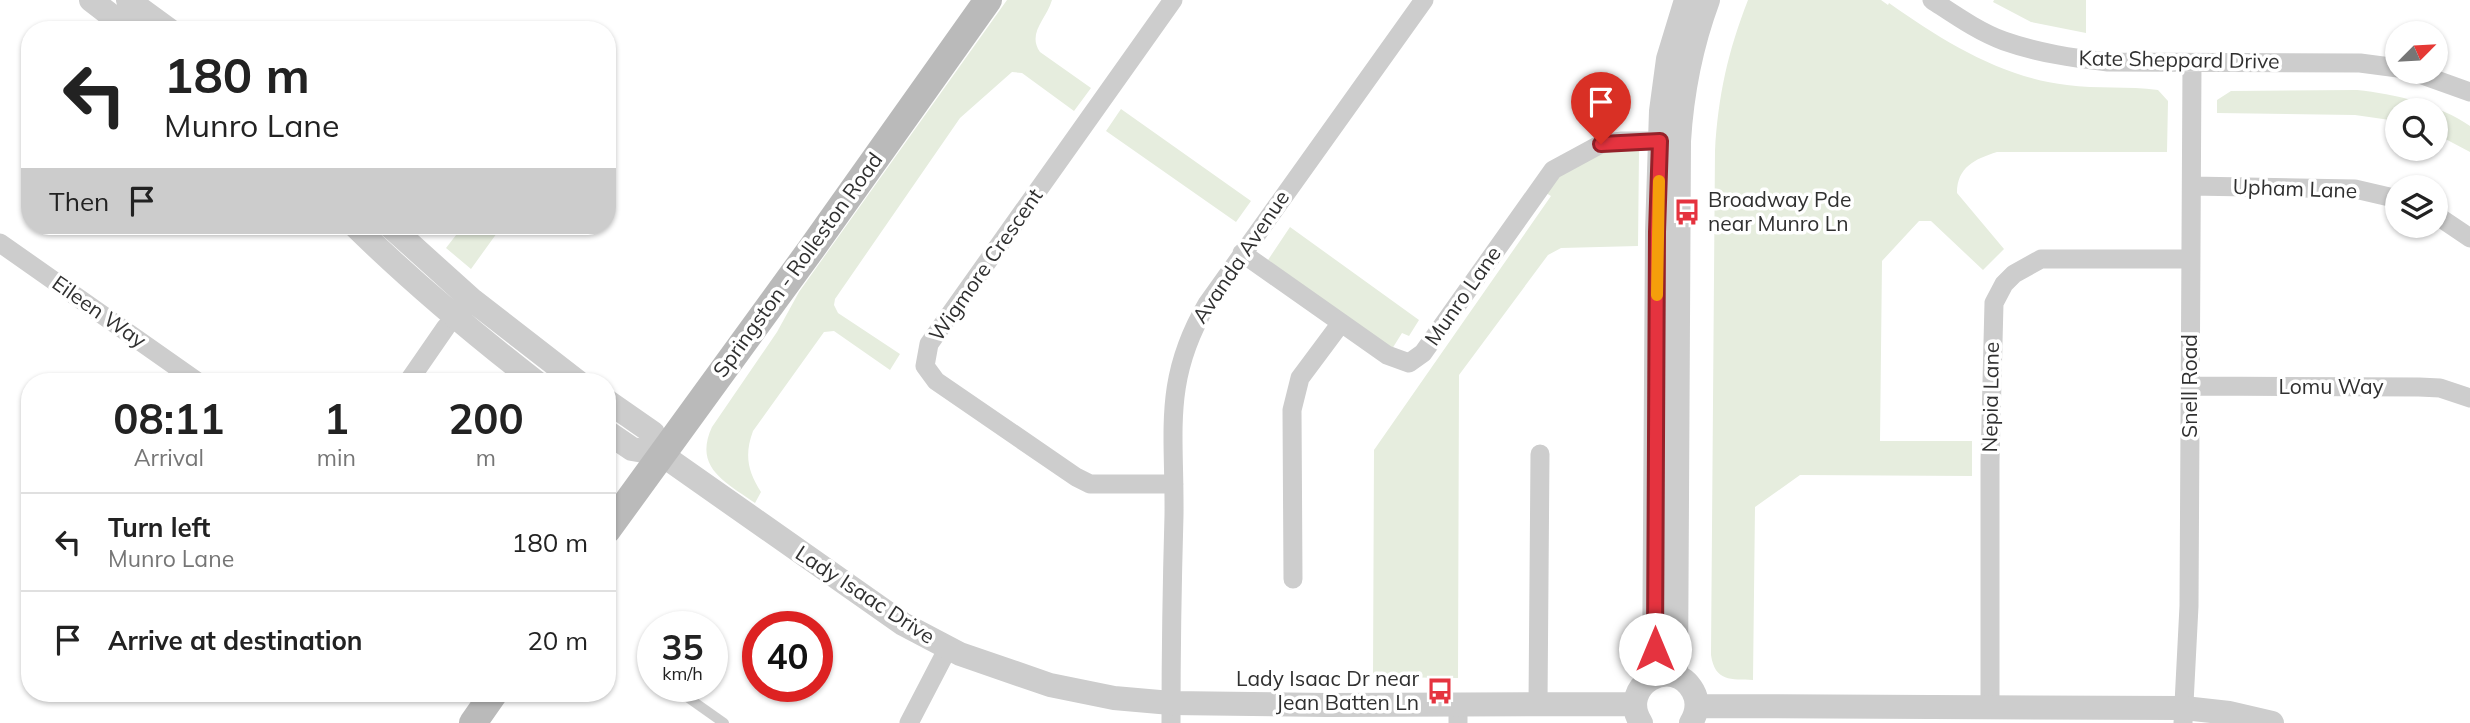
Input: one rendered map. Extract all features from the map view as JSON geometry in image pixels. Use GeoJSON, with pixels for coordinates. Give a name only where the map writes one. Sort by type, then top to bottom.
{"type":"FeatureCollection","features":[{"type":"Feature","properties":{"kind":"main road","name":"Springston - Rolleston Road"},"geometry":{"type":"LineString","coordinates":[[616,517],[988,0]]}},
{"type":"Feature","properties":{"kind":"main road"},"geometry":{"type":"LineString","coordinates":[[473,723],[488,702]]}},
{"type":"Feature","properties":{"kind":"street"},"geometry":{"type":"LineString","coordinates":[[91,0],[118,21]]}},
{"type":"Feature","properties":{"kind":"street"},"geometry":{"type":"LineString","coordinates":[[128,0],[157,21]]}},
{"type":"Feature","properties":{"kind":"street","name":"Wigmore Crescent"},"geometry":{"type":"LineString","coordinates":[[1173,0],[929,344],[925,366],[936,381],[1076,478],[1090,484],[1174,484]]}},
{"type":"Feature","properties":{"kind":"street","name":"Avanda Avenue"},"geometry":{"type":"LineString","coordinates":[[1171,713],[1174,484],[1172,424],[1178,371],[1194,327],[1242,253],[1424,0]]}},
{"type":"Feature","properties":{"kind":"street"},"geometry":{"type":"LineString","coordinates":[[1669,141],[1663,88],[1668,59],[1686,0]]}},
{"type":"Feature","properties":{"kind":"street"},"geometry":{"type":"LineString","coordinates":[[1665,676],[1657,232],[1669,141],[1693,45],[1708,0]]}},
{"type":"Feature","properties":{"kind":"street","name":"Kate Sheppard Drive"},"geometry":{"type":"LineString","coordinates":[[1932,0],[2003,41],[2034,50],[2108,62],[2332,62],[2385,66]]}},
{"type":"Feature","properties":{"kind":"street","name":"Snell Road"},"geometry":{"type":"LineString","coordinates":[[2184,715],[2189,606],[2192,64]]}},
{"type":"Feature","properties":{"kind":"street"},"geometry":{"type":"LineString","coordinates":[[2448,84],[2470,92]]}},
{"type":"Feature","properties":{"kind":"street","name":"Munro Lane"},"geometry":{"type":"LineString","coordinates":[[1242,253],[1387,355],[1409,363],[1433,340],[1553,170],[1601,144],[1669,141]]}},
{"type":"Feature","properties":{"kind":"street","name":"Upham Lane"},"geometry":{"type":"LineString","coordinates":[[2192,186],[2355,189],[2385,196]]}},
{"type":"Feature","properties":{"kind":"street"},"geometry":{"type":"LineString","coordinates":[[2448,223],[2470,238]]}},
{"type":"Feature","properties":{"kind":"street"},"geometry":{"type":"LineString","coordinates":[[364,235],[414,283],[463,308],[564,373]]}},
{"type":"Feature","properties":{"kind":"street"},"geometry":{"type":"LineString","coordinates":[[398,235],[463,308],[527,373]]}},
{"type":"Feature","properties":{"kind":"street","name":"Eileen Way"},"geometry":{"type":"LineString","coordinates":[[0,243],[185,373]]}},
{"type":"Feature","properties":{"kind":"street","name":"Nepia Lane"},"geometry":{"type":"LineString","coordinates":[[1990,707],[1990,461],[1994,303],[2004,284],[2014,274],[2041,259],[2191,259]]}},
{"type":"Feature","properties":{"kind":"street"},"geometry":{"type":"LineString","coordinates":[[415,373],[463,308]]}},
{"type":"Feature","properties":{"kind":"street"},"geometry":{"type":"LineString","coordinates":[[1293,579],[1292,410],[1300,378],[1341,323]]}},
{"type":"Feature","properties":{"kind":"street","name":"Lomu Way"},"geometry":{"type":"LineString","coordinates":[[2190,386],[2419,387],[2440,388],[2470,397]]}},
{"type":"Feature","properties":{"kind":"street"},"geometry":{"type":"LineString","coordinates":[[616,407],[653,433],[661,454]]}},
{"type":"Feature","properties":{"kind":"street"},"geometry":{"type":"LineString","coordinates":[[616,438],[632,449],[661,454]]}},
{"type":"Feature","properties":{"kind":"street"},"geometry":{"type":"LineString","coordinates":[[1538,704],[1540,453]]}},
{"type":"Feature","properties":{"kind":"street","name":"Lady Isaac Drive"},"geometry":{"type":"LineString","coordinates":[[661,454],[875,606],[948,648],[990,666],[1050,685],[1171,713],[1327,705],[1458,713],[1538,704],[1638,713]]}},
{"type":"Feature","properties":{"kind":"street"},"geometry":{"type":"LineString","coordinates":[[909,723],[948,648]]}},
{"type":"Feature","properties":{"kind":"street"},"geometry":{"type":"LineString","coordinates":[[1638,713],[1641,688],[1665,676]]}},
{"type":"Feature","properties":{"kind":"street"},"geometry":{"type":"LineString","coordinates":[[1665,676],[1691,688],[1694,714],[1894,715],[1990,707],[2184,715],[2229,713],[2272,723]]}},
{"type":"Feature","properties":{"kind":"lane"},"geometry":{"type":"LineString","coordinates":[[694,702],[724,723]]}},
{"type":"Feature","properties":{"kind":"green space"},"geometry":{"type":"Polygon","coordinates":[[[1007,0],[1052,0],[1037,32],[1040,52],[1091,88],[1074,111],[1022,73],[1012,72],[960,118],[835,299],[834,305],[838,313],[900,354],[890,370],[834,331],[824,332],[753,431],[748,456],[753,477],[761,492],[755,503],[724,481],[710,464],[707,441],[712,427],[777,332],[799,292],[1007,0]]]}},
{"type":"Feature","properties":{"kind":"green space"},"geometry":{"type":"Polygon","coordinates":[[[1748,0],[1881,0],[1951,44],[1995,66],[2042,81],[2067,85],[2158,90],[2168,101],[2167,152],[1997,152],[1969,165],[1960,177],[1957,193],[2004,249],[1983,270],[1931,221],[1919,221],[1882,261],[1880,441],[1972,441],[1972,476],[1800,475],[1755,507],[1753,680],[1731,679],[1720,675],[1711,655],[1715,151],[1725,74],[1748,0]]]}},
{"type":"Feature","properties":{"kind":"green space"},"geometry":{"type":"Polygon","coordinates":[[[2086,0],[2086,33],[2031,22],[1993,2],[2086,0]]]}},
{"type":"Feature","properties":{"kind":"green space"},"geometry":{"type":"Polygon","coordinates":[[[2357,90],[2403,98],[2385,98],[2385,119],[2355,115],[2217,113],[2217,100],[2231,91],[2357,90]]]}},
{"type":"Feature","properties":{"kind":"green space"},"geometry":{"type":"Polygon","coordinates":[[[1121,109],[1251,201],[1236,222],[1106,131],[1121,109]]]}},
{"type":"Feature","properties":{"kind":"green space"},"geometry":{"type":"Polygon","coordinates":[[[2448,114],[2470,126],[2470,152],[2448,140],[2448,114]]]}},
{"type":"Feature","properties":{"kind":"green space"},"geometry":{"type":"Polygon","coordinates":[[[1607,150],[1639,151],[1638,246],[1561,248],[1548,255],[1459,375],[1458,678],[1373,677],[1374,450],[1551,196],[1546,193],[1559,174],[1607,150]]]}},
{"type":"Feature","properties":{"kind":"green space"},"geometry":{"type":"Polygon","coordinates":[[[1290,227],[1419,320],[1409,336],[1402,333],[1392,349],[1268,260],[1290,227]]]}},
{"type":"Feature","properties":{"kind":"green space"},"geometry":{"type":"Polygon","coordinates":[[[456,235],[496,235],[471,269],[446,248],[456,235]]]}},
{"type":"Feature","properties":{"kind":"slow traffic"},"geometry":{"type":"LineString","coordinates":[[1657,295],[1659,181]]}},
{"type":"Feature","properties":{"kind":"place","name":"Broadway Pde near Munro Ln"},"geometry":{"type":"Point","coordinates":[1687,212]}},
{"type":"Feature","properties":{"kind":"place","name":"Lady Isaac Dr near Jean Batten Ln"},"geometry":{"type":"Point","coordinates":[1440,691]}},
{"type":"Feature","properties":{"kind":"route"},"geometry":{"type":"LineString","coordinates":[[1601,144],[1660,141],[1657,232],[1655,649]]}}]}
